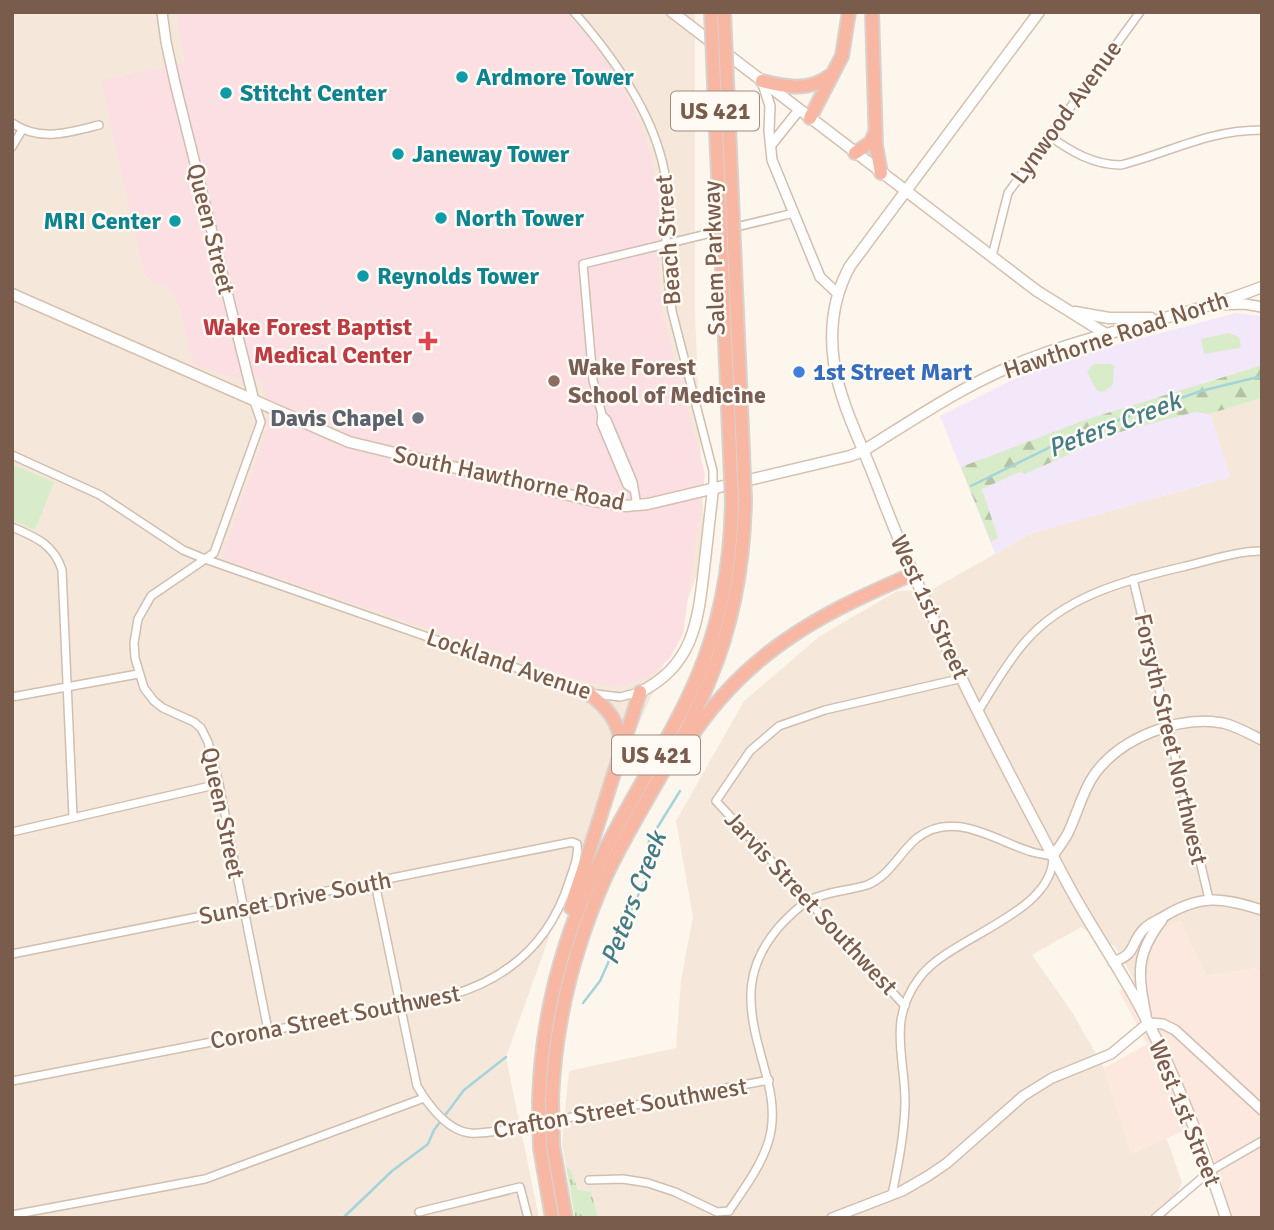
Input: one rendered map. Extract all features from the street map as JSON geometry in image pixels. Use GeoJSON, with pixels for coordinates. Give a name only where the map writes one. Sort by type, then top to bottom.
{"type":"FeatureCollection","features":[{"type":"Feature","properties":{"kind":"highway","name":"Salem Parkway"},"geometry":{"type":"LineString","coordinates":[[552,1218],[543,1045],[551,1000],[569,935],[594,872],[677,718],[705,656],[718,614],[738,501],[711,12]]}},
{"type":"Feature","properties":{"kind":"highway","name":"Salem Parkway"},"geometry":{"type":"LineString","coordinates":[[545,1100],[559,1025],[582,940],[606,878],[699,704],[725,639],[740,571],[724,12]]}},
{"type":"Feature","properties":{"kind":"highway"},"geometry":{"type":"LineString","coordinates":[[804,114],[834,73],[842,56],[849,12]]}},
{"type":"Feature","properties":{"kind":"highway"},"geometry":{"type":"LineString","coordinates":[[872,12],[875,132],[881,173]]}},
{"type":"Feature","properties":{"kind":"highway"},"geometry":{"type":"LineString","coordinates":[[762,81],[802,88],[819,83],[834,73]]}},
{"type":"Feature","properties":{"kind":"highway"},"geometry":{"type":"LineString","coordinates":[[855,153],[871,142],[875,132]]}},
{"type":"Feature","properties":{"kind":"highway"},"geometry":{"type":"LineString","coordinates":[[652,790],[664,781],[689,739],[710,711],[756,662],[827,612],[913,574]]}},
{"type":"Feature","properties":{"kind":"highway"},"geometry":{"type":"LineString","coordinates":[[551,1000],[549,980],[554,961],[640,692]]}},
{"type":"Feature","properties":{"kind":"highway"},"geometry":{"type":"LineString","coordinates":[[588,693],[604,705],[613,717],[621,737],[621,751]]}},
{"type":"Feature","properties":{"kind":"highway","name":"Salem Parkway"},"geometry":{"type":"LineString","coordinates":[[547,1147],[566,1218]]}},
{"type":"Feature","properties":{"kind":"main road"},"geometry":{"type":"LineString","coordinates":[[672,12],[1037,291],[1106,334]]}},
{"type":"Feature","properties":{"kind":"main road","name":"West 1st Street"},"geometry":{"type":"LineString","coordinates":[[1039,12],[850,266],[837,293],[832,325],[834,362],[843,400],[913,574],[1053,856],[1148,1023],[1191,1117],[1226,1218]]}},
{"type":"Feature","properties":{"kind":"main road","name":"Hawthorne Road North"},"geometry":{"type":"LineString","coordinates":[[863,451],[935,404],[982,379],[1037,356],[1211,305],[1262,287]]}},
{"type":"Feature","properties":{"kind":"main road","name":"South Hawthorne Road"},"geometry":{"type":"LineString","coordinates":[[12,294],[332,435],[368,447],[605,503],[637,506],[863,451]]}},
{"type":"Feature","properties":{"kind":"main road"},"geometry":{"type":"LineString","coordinates":[[1067,310],[1109,318],[1162,319]]}},
{"type":"Feature","properties":{"kind":"main road","name":"Lockland Avenue"},"geometry":{"type":"LineString","coordinates":[[640,692],[658,682],[674,668],[691,638],[700,601],[713,489]]}},
{"type":"Feature","properties":{"kind":"street","name":"Queen Street"},"geometry":{"type":"LineString","coordinates":[[162,12],[168,53],[261,422],[214,553],[151,596],[138,619],[134,643],[138,674],[144,688],[154,701],[194,722],[201,728],[208,742],[219,784],[268,1030]]}},
{"type":"Feature","properties":{"kind":"street","name":"Beach Street"},"geometry":{"type":"LineString","coordinates":[[574,12],[601,43],[621,72],[657,146],[667,192],[668,285],[713,471],[713,489]]}},
{"type":"Feature","properties":{"kind":"street","name":"Lynwood Avenue"},"geometry":{"type":"LineString","coordinates":[[992,256],[1008,192],[1140,12]]}},
{"type":"Feature","properties":{"kind":"street"},"geometry":{"type":"LineString","coordinates":[[762,81],[770,106],[772,160],[820,276],[837,293]]}},
{"type":"Feature","properties":{"kind":"street"},"geometry":{"type":"LineString","coordinates":[[771,145],[804,114]]}},
{"type":"Feature","properties":{"kind":"street"},"geometry":{"type":"LineString","coordinates":[[12,123],[22,130],[49,136],[99,125]]}},
{"type":"Feature","properties":{"kind":"street"},"geometry":{"type":"LineString","coordinates":[[12,146],[22,130]]}},
{"type":"Feature","properties":{"kind":"street"},"geometry":{"type":"LineString","coordinates":[[1048,135],[1068,150],[1089,160],[1121,165],[1207,136],[1239,130],[1262,130]]}},
{"type":"Feature","properties":{"kind":"street"},"geometry":{"type":"LineString","coordinates":[[637,506],[633,489],[626,485],[603,431],[593,380],[583,264],[794,212]]}},
{"type":"Feature","properties":{"kind":"street"},"geometry":{"type":"LineString","coordinates":[[1211,305],[1245,304],[1262,307]]}},
{"type":"Feature","properties":{"kind":"street","name":"Lockland Avenue"},"geometry":{"type":"LineString","coordinates":[[12,455],[100,495],[183,550],[205,559],[588,693],[620,697],[640,692]]}},
{"type":"Feature","properties":{"kind":"street"},"geometry":{"type":"LineString","coordinates":[[12,527],[50,547],[62,570],[74,817]]}},
{"type":"Feature","properties":{"kind":"street"},"geometry":{"type":"LineString","coordinates":[[979,710],[1023,644],[1055,614],[1110,587],[1133,579],[1227,556],[1262,551]]}},
{"type":"Feature","properties":{"kind":"street","name":"Forsyth Street Northwest"},"geometry":{"type":"LineString","coordinates":[[1133,579],[1209,899]]}},
{"type":"Feature","properties":{"kind":"street"},"geometry":{"type":"LineString","coordinates":[[12,697],[138,674]]}},
{"type":"Feature","properties":{"kind":"street","name":"Jarvis Street Southwest"},"geometry":{"type":"LineString","coordinates":[[905,1006],[716,801],[750,751],[779,726],[825,710],[963,678]]}},
{"type":"Feature","properties":{"kind":"street"},"geometry":{"type":"LineString","coordinates":[[892,1195],[904,1125],[905,1101],[898,1045],[900,1025],[905,1006],[919,978],[950,949],[1015,913],[1038,890],[1051,874],[1053,856],[1068,833],[1096,773],[1129,745],[1148,733],[1168,726],[1195,722],[1224,723],[1262,740]]}},
{"type":"Feature","properties":{"kind":"street"},"geometry":{"type":"LineString","coordinates":[[12,832],[219,784]]}},
{"type":"Feature","properties":{"kind":"street"},"geometry":{"type":"LineString","coordinates":[[589,1180],[623,1179],[648,1183],[675,1192],[717,1212],[731,1214],[765,1150],[771,1131],[773,1106],[752,1015],[750,990],[753,971],[768,940],[784,921],[808,901],[877,879],[910,844],[934,828],[964,827],[1033,853],[1053,856]]}},
{"type":"Feature","properties":{"kind":"street","name":"Sunset Drive South"},"geometry":{"type":"LineString","coordinates":[[12,954],[572,842],[577,845]]}},
{"type":"Feature","properties":{"kind":"street","name":"Corona Street Southwest"},"geometry":{"type":"LineString","coordinates":[[12,1081],[468,991],[493,979],[533,947],[555,920],[574,868],[577,845]]}},
{"type":"Feature","properties":{"kind":"street"},"geometry":{"type":"LineString","coordinates":[[12,1215],[205,1179],[424,1098],[413,1072],[375,883]]}},
{"type":"Feature","properties":{"kind":"street"},"geometry":{"type":"LineString","coordinates":[[1113,962],[1129,955],[1145,927],[1180,906],[1209,899],[1262,910]]}},
{"type":"Feature","properties":{"kind":"street"},"geometry":{"type":"LineString","coordinates":[[1148,1023],[1140,986],[1140,963],[1146,942],[1164,916]]}},
{"type":"Feature","properties":{"kind":"street"},"geometry":{"type":"LineString","coordinates":[[832,1218],[892,1195],[947,1163],[1023,1096],[1052,1078],[1111,1054],[1148,1023],[1163,1024],[1175,1030],[1262,1110]]}},
{"type":"Feature","properties":{"kind":"street","name":"Crafton Street Southwest"},"geometry":{"type":"LineString","coordinates":[[424,1098],[449,1124],[471,1134],[769,1080]]}},
{"type":"Feature","properties":{"kind":"street"},"geometry":{"type":"LineString","coordinates":[[1155,1218],[1210,1171],[1262,1141]]}},
{"type":"Feature","properties":{"kind":"street"},"geometry":{"type":"LineString","coordinates":[[419,1212],[520,1187],[528,1218]]}},
{"type":"Feature","properties":{"kind":"shaded area"},"geometry":{"type":"Polygon","coordinates":[[[12,12],[695,12],[695,314],[705,554],[651,697],[574,868],[506,1057],[539,1218],[12,1218],[12,12]]]}},
{"type":"Feature","properties":{"kind":"shaded area","name":"Wake Forest Baptist Medical Center"},"geometry":{"type":"Polygon","coordinates":[[[178,12],[566,12],[602,54],[632,105],[647,144],[659,190],[659,280],[663,317],[705,474],[683,634],[670,658],[647,678],[615,687],[583,681],[222,559],[267,429],[266,391],[259,379],[236,378],[193,365],[181,312],[172,290],[145,276],[101,80],[185,63],[178,12]]]}},
{"type":"Feature","properties":{"kind":"shaded area"},"geometry":{"type":"Polygon","coordinates":[[[1236,313],[1262,316],[1262,365],[1201,383],[1230,477],[1032,533],[995,554],[940,416],[1018,377],[1078,355],[1236,313]]]}},
{"type":"Feature","properties":{"kind":"shaded area"},"geometry":{"type":"Polygon","coordinates":[[[1262,398],[1262,975],[1256,968],[1206,976],[1180,921],[1163,930],[1151,953],[1149,974],[1134,980],[1116,947],[1081,927],[1032,955],[1072,1012],[1104,1068],[1131,1153],[1166,1137],[1182,1182],[1167,1218],[590,1218],[571,1171],[566,1166],[562,1144],[569,1071],[676,1048],[681,980],[693,917],[676,821],[744,701],[820,636],[897,591],[931,590],[1032,533],[1230,477],[1209,414],[1262,398]]]}},
{"type":"Feature","properties":{"kind":"shaded area"},"geometry":{"type":"Polygon","coordinates":[[[1180,920],[1206,976],[1256,968],[1262,975],[1262,1218],[1233,1218],[1202,1123],[1131,1154],[1104,1068],[1147,1044],[1119,991],[1134,980],[1149,974],[1151,953],[1163,930],[1180,920]]]}},
{"type":"Feature","properties":{"kind":"green space"},"geometry":{"type":"Polygon","coordinates":[[[1229,333],[1239,337],[1239,348],[1204,354],[1201,339],[1229,333]]]}},
{"type":"Feature","properties":{"kind":"green space"},"geometry":{"type":"Polygon","coordinates":[[[1093,364],[1114,366],[1113,384],[1104,392],[1097,391],[1087,372],[1093,364]]]}},
{"type":"Feature","properties":{"kind":"green space"},"geometry":{"type":"Polygon","coordinates":[[[1262,365],[1262,398],[1209,414],[1195,412],[1116,433],[1025,474],[1019,472],[982,489],[998,538],[991,542],[961,467],[1085,420],[1262,365]]]}},
{"type":"Feature","properties":{"kind":"green space"},"geometry":{"type":"Polygon","coordinates":[[[12,464],[54,482],[35,530],[12,520],[12,464]]]}},
{"type":"Feature","properties":{"kind":"green space"},"geometry":{"type":"Polygon","coordinates":[[[566,1166],[571,1170],[578,1190],[591,1192],[598,1218],[575,1218],[566,1166]]]}},
{"type":"Feature","properties":{"kind":"waterway","name":"Peters Creek"},"geometry":{"type":"LineString","coordinates":[[971,486],[1073,436],[1201,391],[1262,376]]}},
{"type":"Feature","properties":{"kind":"waterway","name":"Peters Creek"},"geometry":{"type":"LineString","coordinates":[[583,1003],[600,981],[644,882],[649,841],[680,791]]}},
{"type":"Feature","properties":{"kind":"waterway","name":"Peters Creek"},"geometry":{"type":"LineString","coordinates":[[343,1218],[392,1171],[428,1144],[434,1130],[464,1090],[506,1057]]}},
{"type":"Feature","properties":{"kind":"place","name":"Ardmore Tower"},"geometry":{"type":"Point","coordinates":[462,77]}},
{"type":"Feature","properties":{"kind":"place","name":"Stitcht Center"},"geometry":{"type":"Point","coordinates":[226,93]}},
{"type":"Feature","properties":{"kind":"place","name":"Janeway Tower"},"geometry":{"type":"Point","coordinates":[398,154]}},
{"type":"Feature","properties":{"kind":"place","name":"North Tower"},"geometry":{"type":"Point","coordinates":[441,218]}},
{"type":"Feature","properties":{"kind":"place","name":"MRI Center"},"geometry":{"type":"Point","coordinates":[175,221]}},
{"type":"Feature","properties":{"kind":"place","name":"Reynolds Tower"},"geometry":{"type":"Point","coordinates":[363,276]}},
{"type":"Feature","properties":{"kind":"place","name":"Wake Forest Baptist Medical Center"},"geometry":{"type":"Point","coordinates":[428,341]}},
{"type":"Feature","properties":{"kind":"place","name":"1st Street Mart"},"geometry":{"type":"Point","coordinates":[799,372]}},
{"type":"Feature","properties":{"kind":"place","name":"Wake Forest School of Medicine"},"geometry":{"type":"Point","coordinates":[554,381]}},
{"type":"Feature","properties":{"kind":"place","name":"Davis Chapel"},"geometry":{"type":"Point","coordinates":[418,418]}}]}
